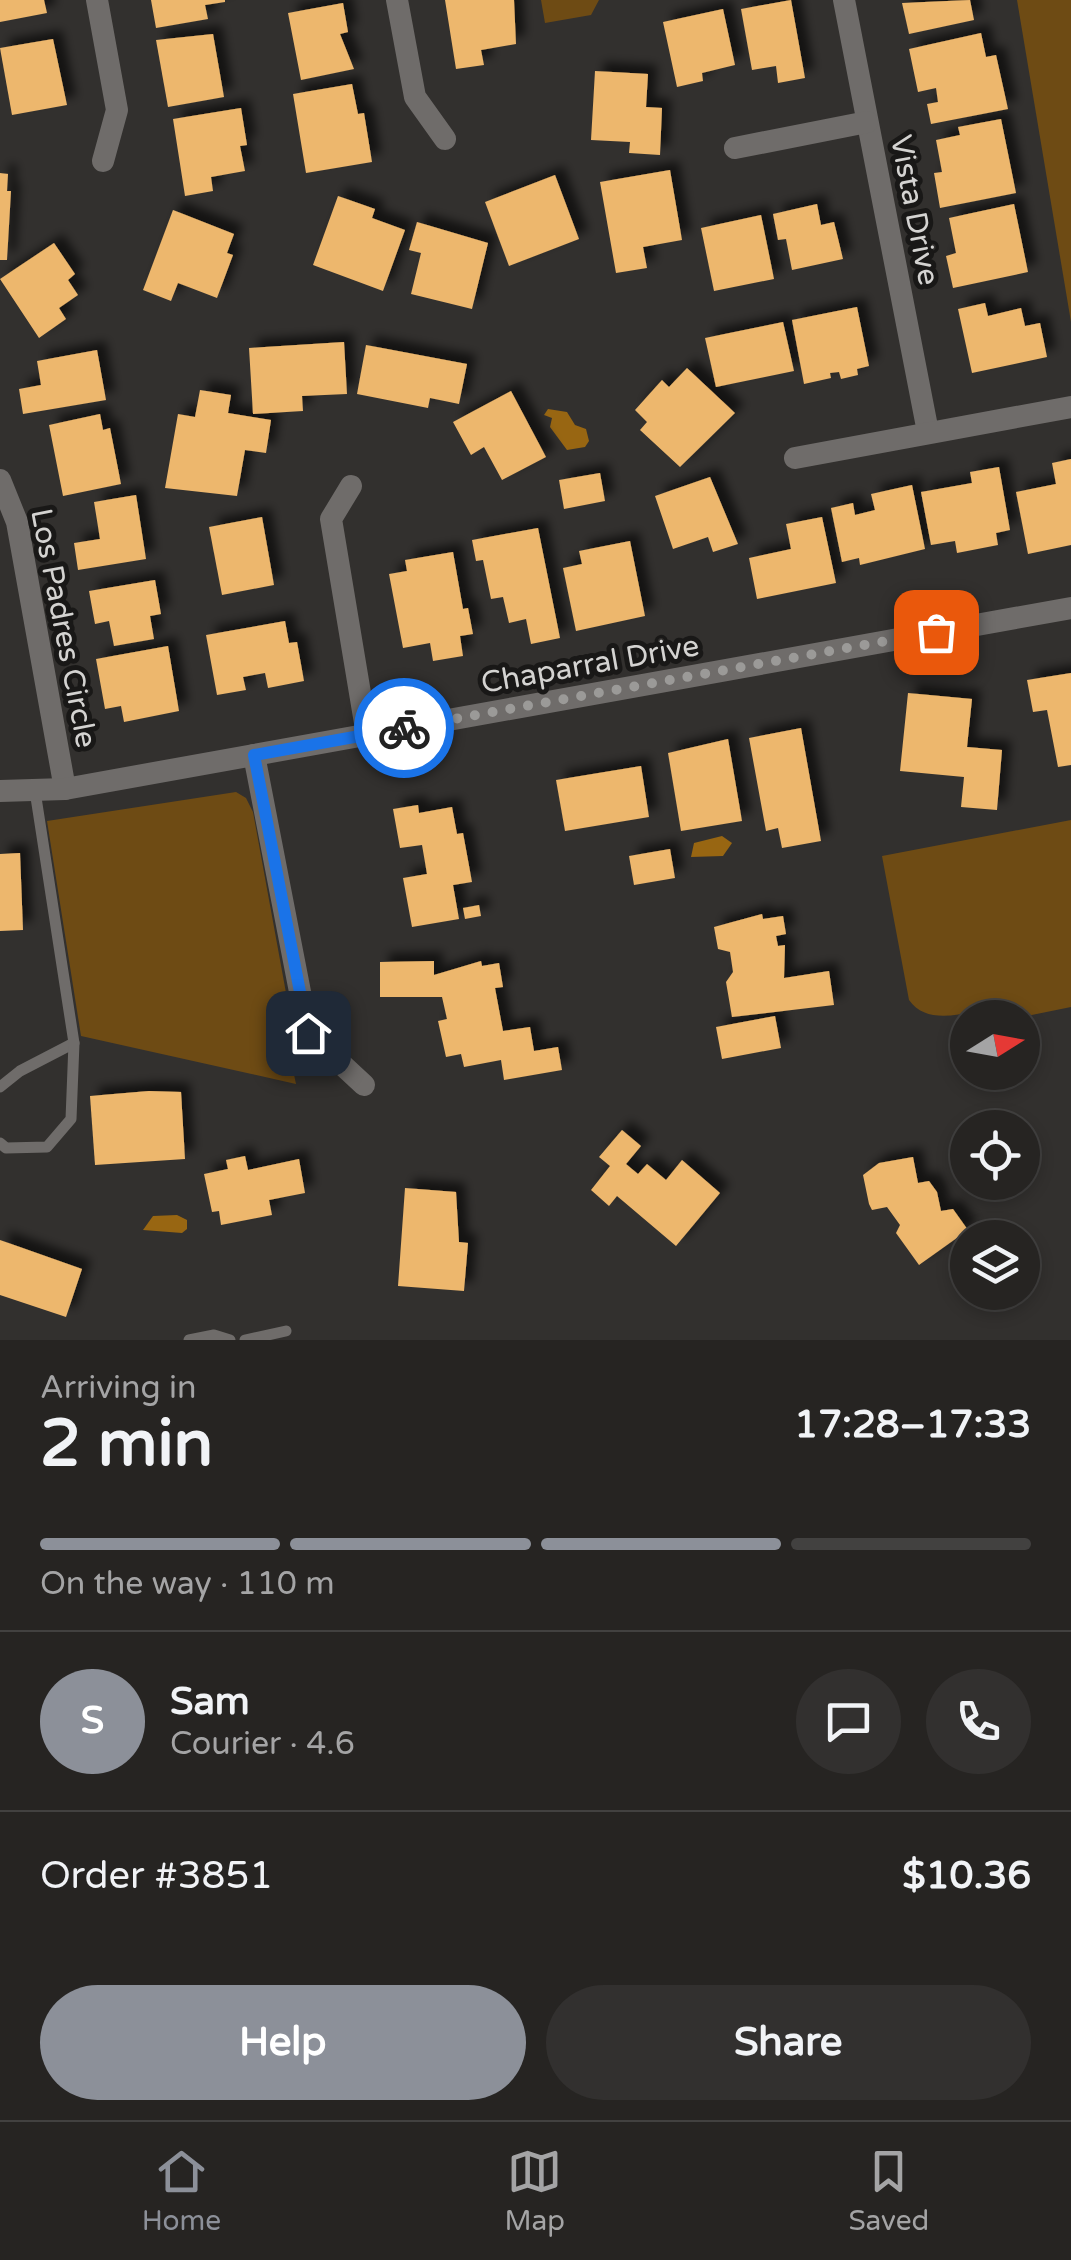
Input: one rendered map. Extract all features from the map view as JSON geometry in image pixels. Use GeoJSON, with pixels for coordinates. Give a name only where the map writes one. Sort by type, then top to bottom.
{"type":"FeatureCollection","features":[{"type":"Feature","properties":{"kind":"street"},"geometry":{"type":"LineString","coordinates":[[97,0],[116,110],[103,161]]}},
{"type":"Feature","properties":{"kind":"street"},"geometry":{"type":"LineString","coordinates":[[397,0],[415,97],[444,140]]}},
{"type":"Feature","properties":{"kind":"street","name":"Vista Drive"},"geometry":{"type":"LineString","coordinates":[[844,0],[928,432]]}},
{"type":"Feature","properties":{"kind":"street"},"geometry":{"type":"LineString","coordinates":[[735,148],[868,122]]}},
{"type":"Feature","properties":{"kind":"street"},"geometry":{"type":"LineString","coordinates":[[795,458],[1071,407]]}},
{"type":"Feature","properties":{"kind":"street","name":"Los Padres Circle"},"geometry":{"type":"LineString","coordinates":[[0,480],[17,522],[65,789]]}},
{"type":"Feature","properties":{"kind":"street"},"geometry":{"type":"LineString","coordinates":[[351,486],[330,519],[366,735]]}},
{"type":"Feature","properties":{"kind":"street","name":"Chaparral Drive"},"geometry":{"type":"LineString","coordinates":[[0,791],[65,789],[1071,608]]}},
{"type":"Feature","properties":{"kind":"street"},"geometry":{"type":"LineString","coordinates":[[254,755],[308,1033],[364,1085]]}},
{"type":"Feature","properties":{"kind":"lane"},"geometry":{"type":"LineString","coordinates":[[0,1143],[6,1148],[47,1147],[71,1119],[74,1042],[35,791]]}},
{"type":"Feature","properties":{"kind":"lane"},"geometry":{"type":"LineString","coordinates":[[0,1087],[20,1071],[74,1042]]}},
{"type":"Feature","properties":{"kind":"lane"},"geometry":{"type":"LineString","coordinates":[[245,1340],[286,1332]]}},
{"type":"Feature","properties":{"kind":"lane"},"geometry":{"type":"LineString","coordinates":[[189,1340],[214,1335],[230,1340]]}},
{"type":"Feature","properties":{"kind":"shaded area"},"geometry":{"type":"Polygon","coordinates":[[[541,0],[599,0],[591,15],[545,23],[541,0]]]}},
{"type":"Feature","properties":{"kind":"shaded area"},"geometry":{"type":"Polygon","coordinates":[[[1017,0],[1071,0],[1071,322],[1017,0]]]}},
{"type":"Feature","properties":{"kind":"shaded area"},"geometry":{"type":"Polygon","coordinates":[[[548,409],[567,412],[575,425],[586,429],[589,441],[585,447],[567,450],[550,427],[552,418],[544,415],[548,409]]]}},
{"type":"Feature","properties":{"kind":"shaded area"},"geometry":{"type":"Polygon","coordinates":[[[236,792],[246,798],[253,812],[299,1064],[292,1065],[296,1084],[81,1036],[47,821],[236,792]]]}},
{"type":"Feature","properties":{"kind":"shaded area"},"geometry":{"type":"Polygon","coordinates":[[[1071,820],[1071,1007],[1040,1013],[1040,1000],[950,1000],[950,1015],[928,1014],[918,1009],[909,1000],[882,856],[1071,820]]]}},
{"type":"Feature","properties":{"kind":"shaded area"},"geometry":{"type":"Polygon","coordinates":[[[722,836],[732,843],[723,856],[691,857],[694,843],[722,836]]]}},
{"type":"Feature","properties":{"kind":"shaded area"},"geometry":{"type":"Polygon","coordinates":[[[177,1215],[187,1220],[187,1229],[182,1233],[143,1230],[153,1216],[177,1215]]]}},
{"type":"Feature","properties":{"kind":"building"},"geometry":{"type":"Polygon","coordinates":[[[0,0],[44,0],[47,13],[0,22],[0,0]]]}},
{"type":"Feature","properties":{"kind":"building"},"geometry":{"type":"Polygon","coordinates":[[[151,0],[225,2],[205,5],[208,19],[156,28],[151,0]]]}},
{"type":"Feature","properties":{"kind":"building"},"geometry":{"type":"Polygon","coordinates":[[[445,0],[514,0],[516,44],[481,50],[484,65],[456,69],[445,0]]]}},
{"type":"Feature","properties":{"kind":"building"},"geometry":{"type":"Polygon","coordinates":[[[791,0],[805,78],[778,83],[776,66],[752,70],[741,9],[791,0]]]}},
{"type":"Feature","properties":{"kind":"building"},"geometry":{"type":"Polygon","coordinates":[[[970,0],[974,20],[909,34],[902,3],[970,0]]]}},
{"type":"Feature","properties":{"kind":"building"},"geometry":{"type":"Polygon","coordinates":[[[343,3],[348,32],[340,34],[354,69],[301,80],[288,13],[343,3]]]}},
{"type":"Feature","properties":{"kind":"building"},"geometry":{"type":"Polygon","coordinates":[[[723,9],[735,65],[702,73],[703,81],[677,87],[663,22],[723,9]]]}},
{"type":"Feature","properties":{"kind":"building"},"geometry":{"type":"Polygon","coordinates":[[[981,33],[986,57],[996,55],[1008,109],[931,124],[927,104],[938,102],[936,88],[918,92],[909,49],[981,33]]]}},
{"type":"Feature","properties":{"kind":"building"},"geometry":{"type":"Polygon","coordinates":[[[213,34],[224,97],[168,107],[156,40],[213,34]]]}},
{"type":"Feature","properties":{"kind":"building"},"geometry":{"type":"Polygon","coordinates":[[[53,39],[67,105],[12,115],[0,48],[53,39]]]}},
{"type":"Feature","properties":{"kind":"building"},"geometry":{"type":"Polygon","coordinates":[[[595,71],[648,74],[646,107],[662,108],[660,155],[629,153],[630,142],[591,140],[595,71]]]}},
{"type":"Feature","properties":{"kind":"building"},"geometry":{"type":"Polygon","coordinates":[[[352,84],[358,114],[364,113],[372,162],[306,173],[293,94],[352,84]]]}},
{"type":"Feature","properties":{"kind":"building"},"geometry":{"type":"Polygon","coordinates":[[[241,108],[247,145],[240,146],[245,171],[211,177],[213,191],[185,196],[173,119],[241,108]]]}},
{"type":"Feature","properties":{"kind":"building"},"geometry":{"type":"Polygon","coordinates":[[[1001,119],[1016,193],[940,208],[934,173],[942,172],[936,140],[960,135],[958,127],[1001,119]]]}},
{"type":"Feature","properties":{"kind":"building"},"geometry":{"type":"Polygon","coordinates":[[[670,170],[682,240],[643,247],[647,268],[616,273],[600,182],[670,170]]]}},
{"type":"Feature","properties":{"kind":"building"},"geometry":{"type":"Polygon","coordinates":[[[0,173],[8,174],[7,191],[11,191],[7,260],[0,260],[0,173]]]}},
{"type":"Feature","properties":{"kind":"building"},"geometry":{"type":"Polygon","coordinates":[[[555,175],[579,239],[509,266],[485,202],[555,175]]]}},
{"type":"Feature","properties":{"kind":"building"},"geometry":{"type":"Polygon","coordinates":[[[338,196],[375,209],[372,218],[405,230],[383,291],[313,265],[338,196]]]}},
{"type":"Feature","properties":{"kind":"building"},"geometry":{"type":"Polygon","coordinates":[[[817,204],[821,225],[834,222],[843,259],[792,270],[786,239],[778,240],[773,214],[817,204]]]}},
{"type":"Feature","properties":{"kind":"building"},"geometry":{"type":"Polygon","coordinates":[[[1014,204],[1028,272],[953,288],[946,256],[956,253],[949,218],[1014,204]]]}},
{"type":"Feature","properties":{"kind":"building"},"geometry":{"type":"Polygon","coordinates":[[[173,210],[234,234],[227,253],[233,255],[217,298],[178,283],[171,301],[143,290],[173,210]]]}},
{"type":"Feature","properties":{"kind":"building"},"geometry":{"type":"Polygon","coordinates":[[[761,215],[774,279],[714,291],[701,228],[761,215]]]}},
{"type":"Feature","properties":{"kind":"building"},"geometry":{"type":"Polygon","coordinates":[[[417,222],[488,243],[472,309],[411,294],[421,253],[409,250],[417,222]]]}},
{"type":"Feature","properties":{"kind":"building"},"geometry":{"type":"Polygon","coordinates":[[[54,243],[75,274],[68,280],[78,295],[59,308],[66,319],[39,338],[0,279],[54,243]]]}},
{"type":"Feature","properties":{"kind":"building"},"geometry":{"type":"Polygon","coordinates":[[[985,303],[988,316],[1021,308],[1025,326],[1040,323],[1047,357],[972,373],[958,309],[985,303]]]}},
{"type":"Feature","properties":{"kind":"building"},"geometry":{"type":"Polygon","coordinates":[[[857,307],[869,366],[857,369],[858,375],[841,379],[839,372],[830,373],[831,378],[804,384],[792,320],[857,307]]]}},
{"type":"Feature","properties":{"kind":"building"},"geometry":{"type":"Polygon","coordinates":[[[783,322],[794,371],[716,387],[705,338],[783,322]]]}},
{"type":"Feature","properties":{"kind":"building"},"geometry":{"type":"Polygon","coordinates":[[[344,342],[347,394],[302,396],[303,411],[253,414],[249,348],[344,342]]]}},
{"type":"Feature","properties":{"kind":"building"},"geometry":{"type":"Polygon","coordinates":[[[366,345],[467,364],[459,404],[430,398],[428,408],[357,394],[366,345]]]}},
{"type":"Feature","properties":{"kind":"building"},"geometry":{"type":"Polygon","coordinates":[[[97,350],[106,400],[23,414],[19,389],[41,385],[37,361],[97,350]]]}},
{"type":"Feature","properties":{"kind":"building"},"geometry":{"type":"Polygon","coordinates":[[[687,368],[735,413],[680,467],[640,430],[647,422],[635,410],[662,380],[669,387],[687,368]]]}},
{"type":"Feature","properties":{"kind":"building"},"geometry":{"type":"Polygon","coordinates":[[[200,390],[231,395],[228,413],[271,420],[266,453],[245,450],[237,496],[165,488],[178,414],[195,417],[200,390]]]}},
{"type":"Feature","properties":{"kind":"building"},"geometry":{"type":"Polygon","coordinates":[[[511,391],[546,457],[502,480],[484,447],[471,455],[453,422],[511,391]]]}},
{"type":"Feature","properties":{"kind":"building"},"geometry":{"type":"Polygon","coordinates":[[[100,414],[103,430],[110,428],[121,484],[63,496],[49,425],[100,414]]]}},
{"type":"Feature","properties":{"kind":"building"},"geometry":{"type":"Polygon","coordinates":[[[1071,459],[1071,545],[1028,554],[1016,492],[1056,484],[1052,463],[1071,459]]]}},
{"type":"Feature","properties":{"kind":"building"},"geometry":{"type":"Polygon","coordinates":[[[999,467],[1010,530],[996,533],[998,545],[957,553],[955,541],[931,545],[921,492],[972,483],[970,472],[999,467]]]}},
{"type":"Feature","properties":{"kind":"building"},"geometry":{"type":"Polygon","coordinates":[[[600,473],[605,501],[564,509],[559,480],[600,473]]]}},
{"type":"Feature","properties":{"kind":"building"},"geometry":{"type":"Polygon","coordinates":[[[710,477],[738,544],[713,552],[708,537],[673,549],[655,496],[710,477]]]}},
{"type":"Feature","properties":{"kind":"building"},"geometry":{"type":"Polygon","coordinates":[[[912,485],[925,549],[860,565],[859,558],[842,562],[831,508],[853,503],[855,515],[875,510],[871,494],[912,485]]]}},
{"type":"Feature","properties":{"kind":"building"},"geometry":{"type":"Polygon","coordinates":[[[136,495],[146,559],[78,570],[74,543],[100,539],[94,502],[136,495]]]}},
{"type":"Feature","properties":{"kind":"building"},"geometry":{"type":"Polygon","coordinates":[[[262,517],[274,585],[222,595],[209,527],[262,517]]]}},
{"type":"Feature","properties":{"kind":"building"},"geometry":{"type":"Polygon","coordinates":[[[822,517],[836,583],[757,599],[749,558],[791,549],[786,524],[822,517]]]}},
{"type":"Feature","properties":{"kind":"building"},"geometry":{"type":"Polygon","coordinates":[[[538,528],[560,638],[531,644],[526,619],[509,623],[503,597],[491,599],[483,560],[476,561],[472,540],[538,528]]]}},
{"type":"Feature","properties":{"kind":"building"},"geometry":{"type":"Polygon","coordinates":[[[630,541],[645,616],[576,631],[563,568],[582,564],[579,551],[630,541]]]}},
{"type":"Feature","properties":{"kind":"building"},"geometry":{"type":"Polygon","coordinates":[[[453,552],[463,609],[468,608],[473,634],[460,636],[463,656],[433,661],[430,643],[403,648],[389,574],[407,571],[405,560],[453,552]]]}},
{"type":"Feature","properties":{"kind":"building"},"geometry":{"type":"Polygon","coordinates":[[[155,580],[161,614],[150,616],[154,639],[114,646],[109,621],[95,624],[89,591],[155,580]]]}},
{"type":"Feature","properties":{"kind":"building"},"geometry":{"type":"Polygon","coordinates":[[[285,621],[289,643],[297,642],[304,681],[268,688],[265,673],[243,677],[246,690],[217,695],[206,635],[285,621]]]}},
{"type":"Feature","properties":{"kind":"building"},"geometry":{"type":"Polygon","coordinates":[[[168,646],[179,711],[124,722],[121,706],[105,709],[96,659],[168,646]]]}},
{"type":"Feature","properties":{"kind":"building"},"geometry":{"type":"Polygon","coordinates":[[[1071,673],[1071,765],[1058,767],[1047,710],[1033,712],[1027,680],[1071,673]]]}},
{"type":"Feature","properties":{"kind":"building"},"geometry":{"type":"Polygon","coordinates":[[[908,693],[972,699],[967,747],[1002,750],[997,810],[961,807],[964,777],[900,771],[908,693]]]}},
{"type":"Feature","properties":{"kind":"building"},"geometry":{"type":"Polygon","coordinates":[[[801,728],[821,841],[782,848],[778,828],[766,831],[749,738],[801,728]]]}},
{"type":"Feature","properties":{"kind":"building"},"geometry":{"type":"Polygon","coordinates":[[[728,739],[742,821],[681,831],[668,753],[728,739]]]}},
{"type":"Feature","properties":{"kind":"building"},"geometry":{"type":"Polygon","coordinates":[[[641,766],[649,817],[565,831],[556,780],[641,766]]]}},
{"type":"Feature","properties":{"kind":"building"},"geometry":{"type":"Polygon","coordinates":[[[418,805],[419,813],[452,807],[457,834],[463,833],[472,882],[453,885],[459,919],[412,927],[403,878],[427,874],[422,845],[400,848],[393,809],[418,805]]]}},
{"type":"Feature","properties":{"kind":"building"},"geometry":{"type":"Polygon","coordinates":[[[670,849],[675,878],[634,885],[629,856],[670,849]]]}},
{"type":"Feature","properties":{"kind":"building"},"geometry":{"type":"Polygon","coordinates":[[[20,853],[23,930],[0,931],[0,854],[20,853]]]}},
{"type":"Feature","properties":{"kind":"building"},"geometry":{"type":"Polygon","coordinates":[[[479,905],[481,916],[465,919],[463,908],[479,905]]]}},
{"type":"Feature","properties":{"kind":"building"},"geometry":{"type":"Polygon","coordinates":[[[762,914],[763,919],[783,916],[786,934],[776,936],[778,946],[785,945],[784,978],[829,971],[834,1005],[732,1017],[726,982],[733,972],[730,952],[718,949],[714,927],[762,914]]]}},
{"type":"Feature","properties":{"kind":"building"},"geometry":{"type":"Polygon","coordinates":[[[434,961],[434,975],[481,961],[482,966],[499,963],[503,987],[495,988],[503,1031],[530,1027],[534,1051],[558,1047],[562,1070],[504,1080],[501,1060],[464,1067],[461,1054],[446,1057],[438,1021],[447,1019],[442,997],[380,997],[380,962],[434,961]]]}},
{"type":"Feature","properties":{"kind":"building"},"geometry":{"type":"Polygon","coordinates":[[[775,1016],[781,1048],[722,1059],[716,1027],[775,1016]]]}},
{"type":"Feature","properties":{"kind":"building"},"geometry":{"type":"Polygon","coordinates":[[[181,1092],[185,1159],[95,1165],[90,1096],[181,1092]]]}},
{"type":"Feature","properties":{"kind":"building"},"geometry":{"type":"Polygon","coordinates":[[[622,1130],[641,1146],[626,1164],[638,1174],[647,1164],[666,1180],[682,1160],[720,1193],[676,1246],[617,1196],[609,1206],[591,1190],[610,1166],[599,1157],[622,1130]]]}},
{"type":"Feature","properties":{"kind":"building"},"geometry":{"type":"Polygon","coordinates":[[[245,1156],[248,1170],[299,1159],[305,1193],[269,1200],[272,1215],[221,1225],[219,1211],[212,1212],[204,1174],[228,1169],[226,1160],[245,1156]]]}},
{"type":"Feature","properties":{"kind":"building"},"geometry":{"type":"Polygon","coordinates":[[[913,1157],[918,1183],[929,1181],[937,1192],[941,1211],[953,1209],[961,1220],[950,1220],[950,1243],[919,1265],[896,1233],[900,1225],[887,1207],[872,1210],[869,1204],[863,1175],[879,1163],[913,1157]]]}},
{"type":"Feature","properties":{"kind":"building"},"geometry":{"type":"Polygon","coordinates":[[[405,1188],[456,1192],[459,1242],[468,1243],[464,1291],[398,1286],[405,1188]]]}},
{"type":"Feature","properties":{"kind":"building"},"geometry":{"type":"Polygon","coordinates":[[[0,1240],[82,1269],[66,1317],[0,1295],[0,1240]]]}},
{"type":"Feature","properties":{"kind":"way so far"},"geometry":{"type":"LineString","coordinates":[[404,728],[936,632]]}},
{"type":"Feature","properties":{"kind":"route"},"geometry":{"type":"LineString","coordinates":[[308,1033],[254,755],[404,728]]}}]}
